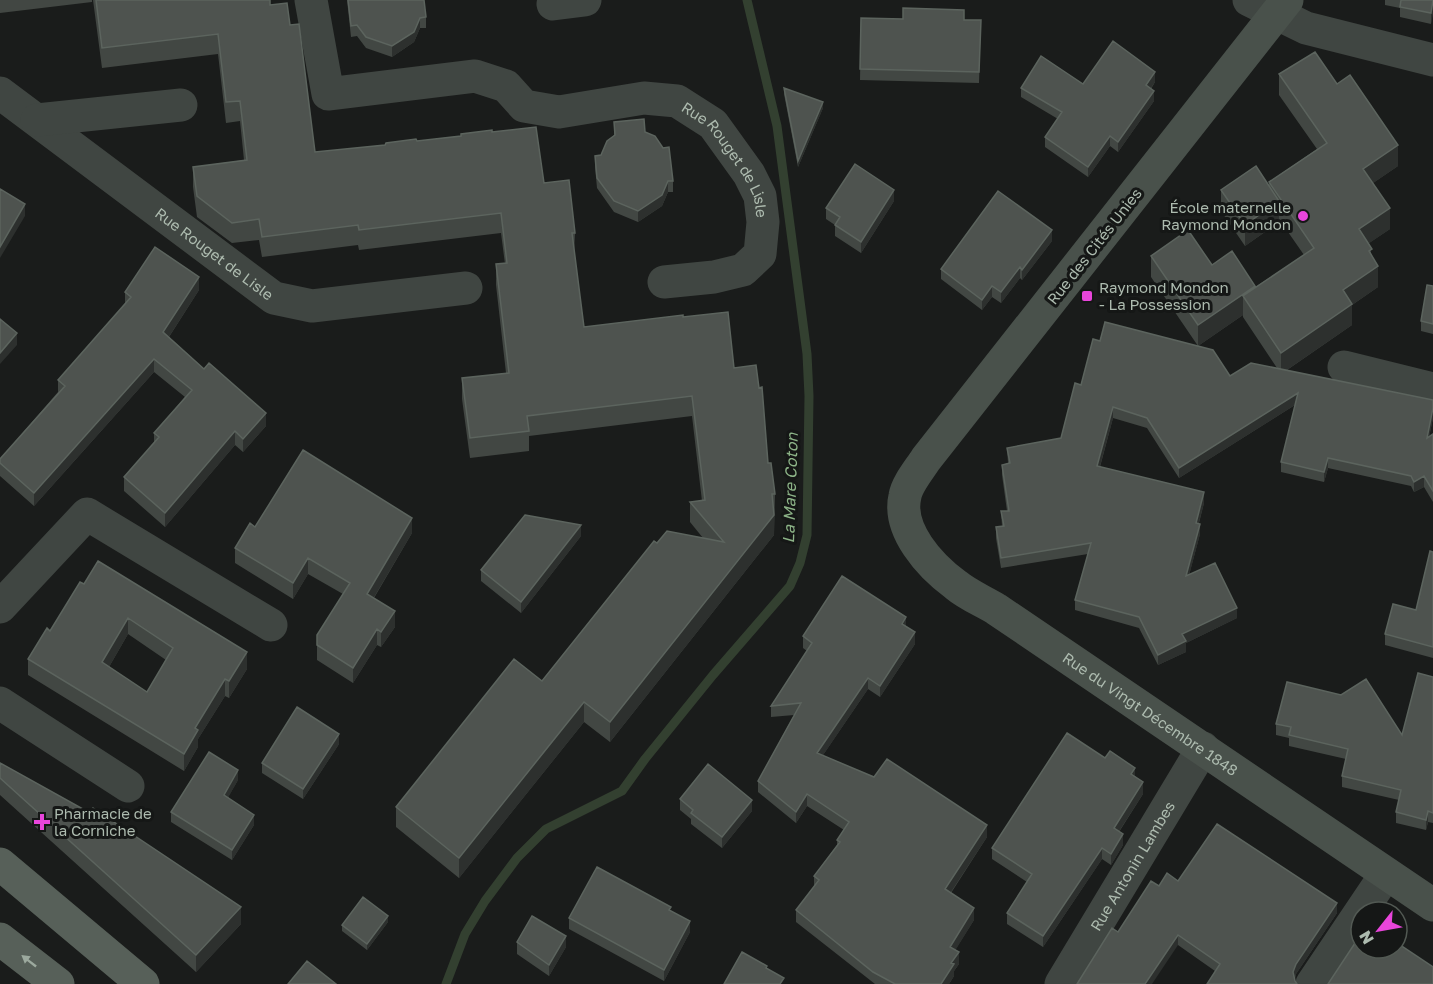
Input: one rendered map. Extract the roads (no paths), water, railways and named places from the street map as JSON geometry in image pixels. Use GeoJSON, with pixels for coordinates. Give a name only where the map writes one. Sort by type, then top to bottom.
{"type":"FeatureCollection","features":[{"type":"Feature","properties":{"kind":"main road"},"geometry":{"type":"LineString","coordinates":[[0,864],[143,984]]}},
{"type":"Feature","properties":{"kind":"main road"},"geometry":{"type":"LineString","coordinates":[[0,939],[58,984]]}},
{"type":"Feature","properties":{"kind":"street","name":"Rue Rouget de Lisle"},"geometry":{"type":"LineString","coordinates":[[311,0],[328,94],[475,76],[506,86],[524,106],[560,112],[644,98],[677,101],[713,124],[749,174],[760,196],[764,222],[760,254],[742,270],[714,277],[664,282]]}},
{"type":"Feature","properties":{"kind":"street"},"geometry":{"type":"LineString","coordinates":[[553,4],[585,0]]}},
{"type":"Feature","properties":{"kind":"street"},"geometry":{"type":"LineString","coordinates":[[1271,4],[1306,28],[1433,60]]}},
{"type":"Feature","properties":{"kind":"street","name":"Rue des Cités Unies"},"geometry":{"type":"LineString","coordinates":[[905,494],[926,459],[1271,4]]}},
{"type":"Feature","properties":{"kind":"street","name":"Rue Rouget de Lisle"},"geometry":{"type":"LineString","coordinates":[[0,93],[273,298],[312,306],[466,288]]}},
{"type":"Feature","properties":{"kind":"street"},"geometry":{"type":"LineString","coordinates":[[37,120],[181,105]]}},
{"type":"Feature","properties":{"kind":"street"},"geometry":{"type":"LineString","coordinates":[[1344,367],[1433,389]]}},
{"type":"Feature","properties":{"kind":"street","name":"Rue du Vingt Décembre 1848"},"geometry":{"type":"LineString","coordinates":[[905,494],[903,515],[910,532],[929,560],[956,586],[996,609],[1433,905]]}},
{"type":"Feature","properties":{"kind":"street"},"geometry":{"type":"LineString","coordinates":[[0,607],[87,514],[271,625]]}},
{"type":"Feature","properties":{"kind":"street"},"geometry":{"type":"LineString","coordinates":[[0,703],[128,786]]}},
{"type":"Feature","properties":{"kind":"street","name":"Rue Antonin Lambes"},"geometry":{"type":"LineString","coordinates":[[1061,984],[1203,748]]}},
{"type":"Feature","properties":{"kind":"street"},"geometry":{"type":"LineString","coordinates":[[1312,984],[1386,874]]}},
{"type":"Feature","properties":{"kind":"waterway","name":"La Mare Coton"},"geometry":{"type":"LineString","coordinates":[[446,984],[465,934],[485,901],[517,858],[546,829],[622,791],[713,675],[790,586],[800,563],[807,535],[809,396],[807,354],[777,126],[747,0]]}},
{"type":"Feature","properties":{"kind":"place","name":"École maternelle Raymond Mondon"},"geometry":{"type":"Point","coordinates":[1303,216]}},
{"type":"Feature","properties":{"kind":"place","name":"Raymond Mondon - La Possession"},"geometry":{"type":"Point","coordinates":[1087,296]}},
{"type":"Feature","properties":{"kind":"place","name":"Pharmacie de la Corniche"},"geometry":{"type":"Point","coordinates":[42,822]}}]}
